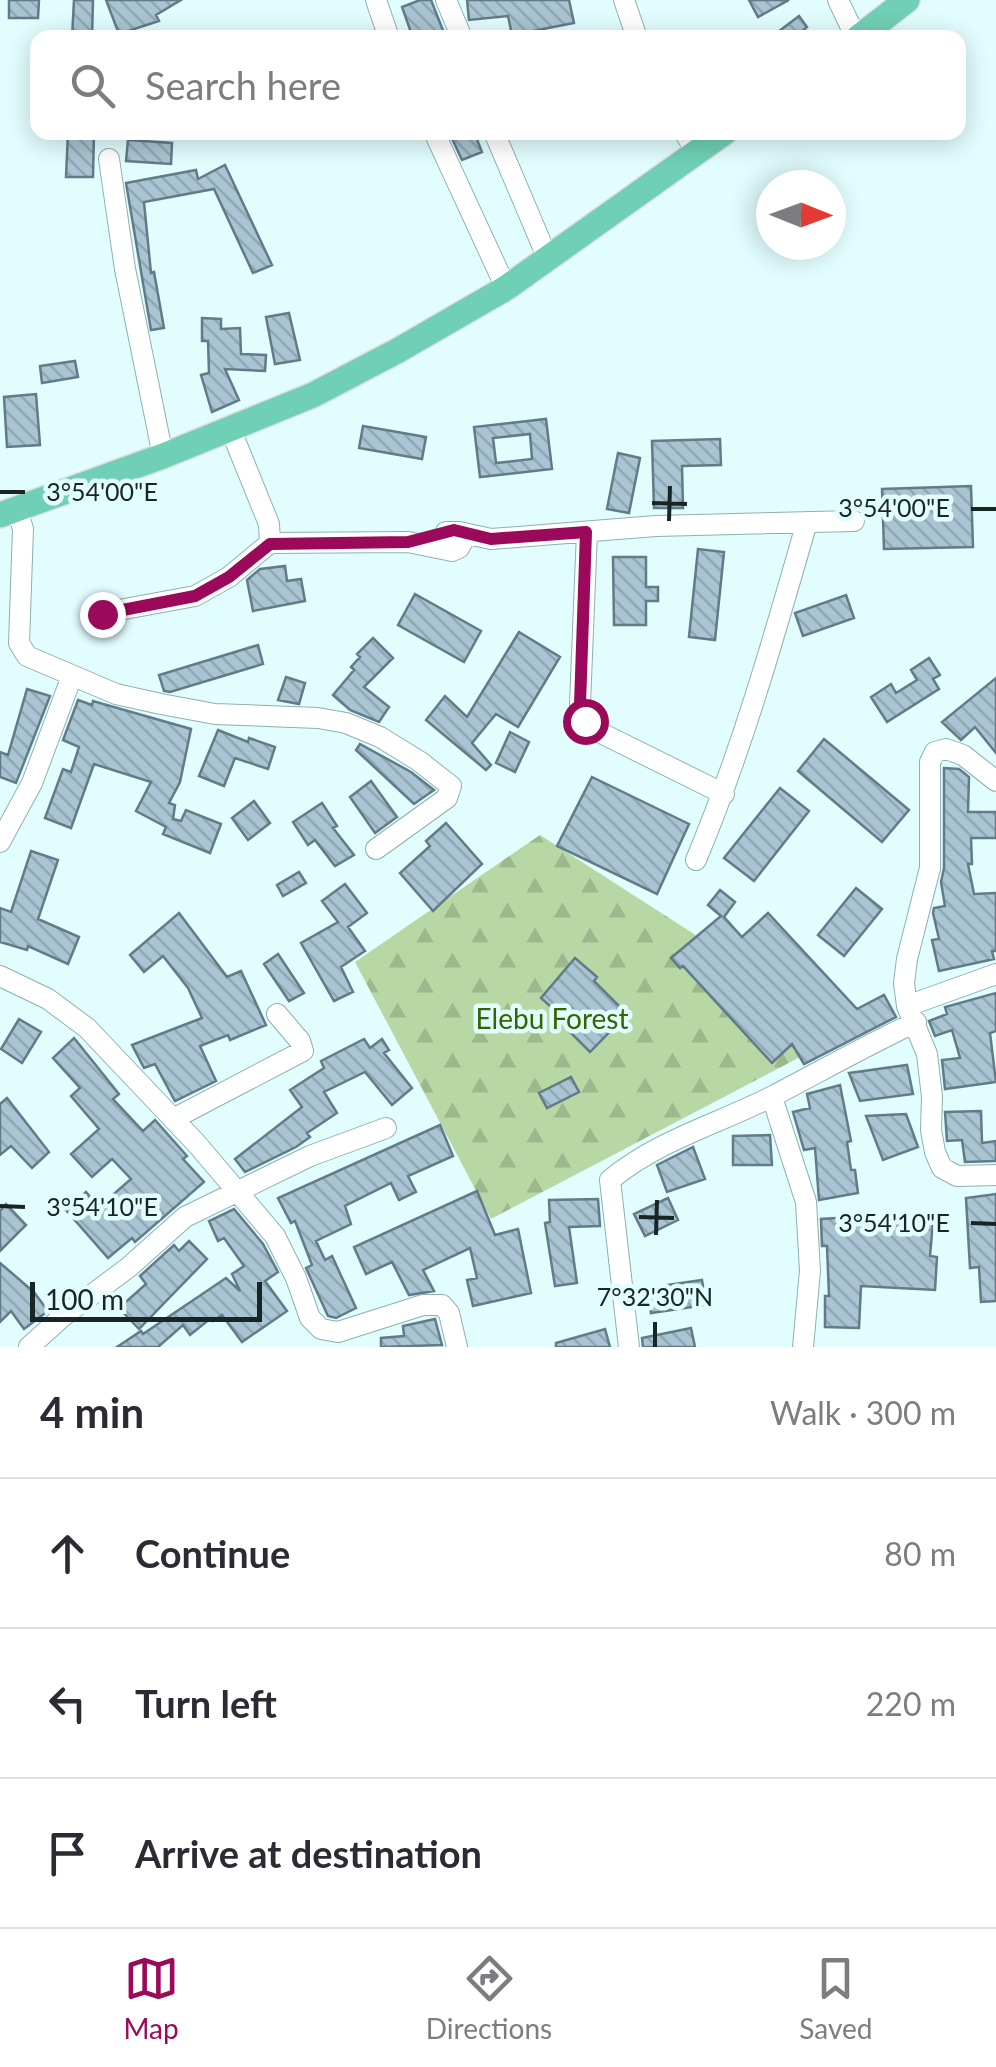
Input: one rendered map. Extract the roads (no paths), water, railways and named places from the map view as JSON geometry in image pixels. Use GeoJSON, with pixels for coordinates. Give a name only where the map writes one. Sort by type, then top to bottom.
{"type":"FeatureCollection","features":[{"type":"Feature","properties":{"kind":"main road"},"geometry":{"type":"LineString","coordinates":[[868,30],[907,0]]}},
{"type":"Feature","properties":{"kind":"main road"},"geometry":{"type":"LineString","coordinates":[[9,512],[163,456],[313,394],[397,351],[548,259],[691,142]]}},
{"type":"Feature","properties":{"kind":"street"},"geometry":{"type":"LineString","coordinates":[[376,0],[386,30]]}},
{"type":"Feature","properties":{"kind":"street"},"geometry":{"type":"LineString","coordinates":[[446,0],[459,30]]}},
{"type":"Feature","properties":{"kind":"street"},"geometry":{"type":"LineString","coordinates":[[624,0],[634,30]]}},
{"type":"Feature","properties":{"kind":"street"},"geometry":{"type":"LineString","coordinates":[[838,0],[853,30]]}},
{"type":"Feature","properties":{"kind":"street"},"geometry":{"type":"LineString","coordinates":[[438,140],[506,288]]}},
{"type":"Feature","properties":{"kind":"street"},"geometry":{"type":"LineString","coordinates":[[497,140],[548,259]]}},
{"type":"Feature","properties":{"kind":"street"},"geometry":{"type":"LineString","coordinates":[[109,159],[125,269],[163,456]]}},
{"type":"Feature","properties":{"kind":"street"},"geometry":{"type":"LineString","coordinates":[[230,428],[269,524],[270,544]]}},
{"type":"Feature","properties":{"kind":"street"},"geometry":{"type":"LineString","coordinates":[[9,512],[23,529],[18,643],[26,656],[116,694],[161,704],[215,714],[318,718],[346,723],[380,737],[452,786],[447,798],[376,849]]}},
{"type":"Feature","properties":{"kind":"street"},"geometry":{"type":"LineString","coordinates":[[102,614],[195,596],[229,577],[270,544],[491,539],[656,526],[854,521]]}},
{"type":"Feature","properties":{"kind":"street"},"geometry":{"type":"LineString","coordinates":[[696,860],[724,794],[808,522]]}},
{"type":"Feature","properties":{"kind":"street"},"geometry":{"type":"LineString","coordinates":[[586,532],[580,704],[585,721],[601,733],[724,794]]}},
{"type":"Feature","properties":{"kind":"street"},"geometry":{"type":"LineString","coordinates":[[0,842],[32,783],[72,676]]}},
{"type":"Feature","properties":{"kind":"street"},"geometry":{"type":"LineString","coordinates":[[996,781],[963,756],[946,749],[935,752],[930,762],[930,868],[904,983],[927,1054],[932,1130],[942,1168],[958,1176],[996,1175]]}},
{"type":"Feature","properties":{"kind":"street"},"geometry":{"type":"LineString","coordinates":[[629,1347],[610,1180],[636,1158],[772,1097],[911,1014],[996,974]]}},
{"type":"Feature","properties":{"kind":"street"},"geometry":{"type":"LineString","coordinates":[[0,976],[48,999],[87,1028],[238,1190],[275,1236],[310,1318],[321,1329],[338,1332],[422,1305],[442,1305],[449,1313],[457,1347]]}},
{"type":"Feature","properties":{"kind":"street"},"geometry":{"type":"LineString","coordinates":[[173,1119],[303,1051],[300,1041],[277,1014]]}},
{"type":"Feature","properties":{"kind":"street"},"geometry":{"type":"LineString","coordinates":[[772,1097],[806,1202],[810,1271],[803,1347]]}},
{"type":"Feature","properties":{"kind":"street"},"geometry":{"type":"LineString","coordinates":[[30,1347],[62,1316],[129,1266],[185,1217],[310,1156],[386,1128]]}},
{"type":"Feature","properties":{"kind":"park label","name":"Elebu Forest"},"geometry":{"type":"Point","coordinates":[552,1018]}}]}
